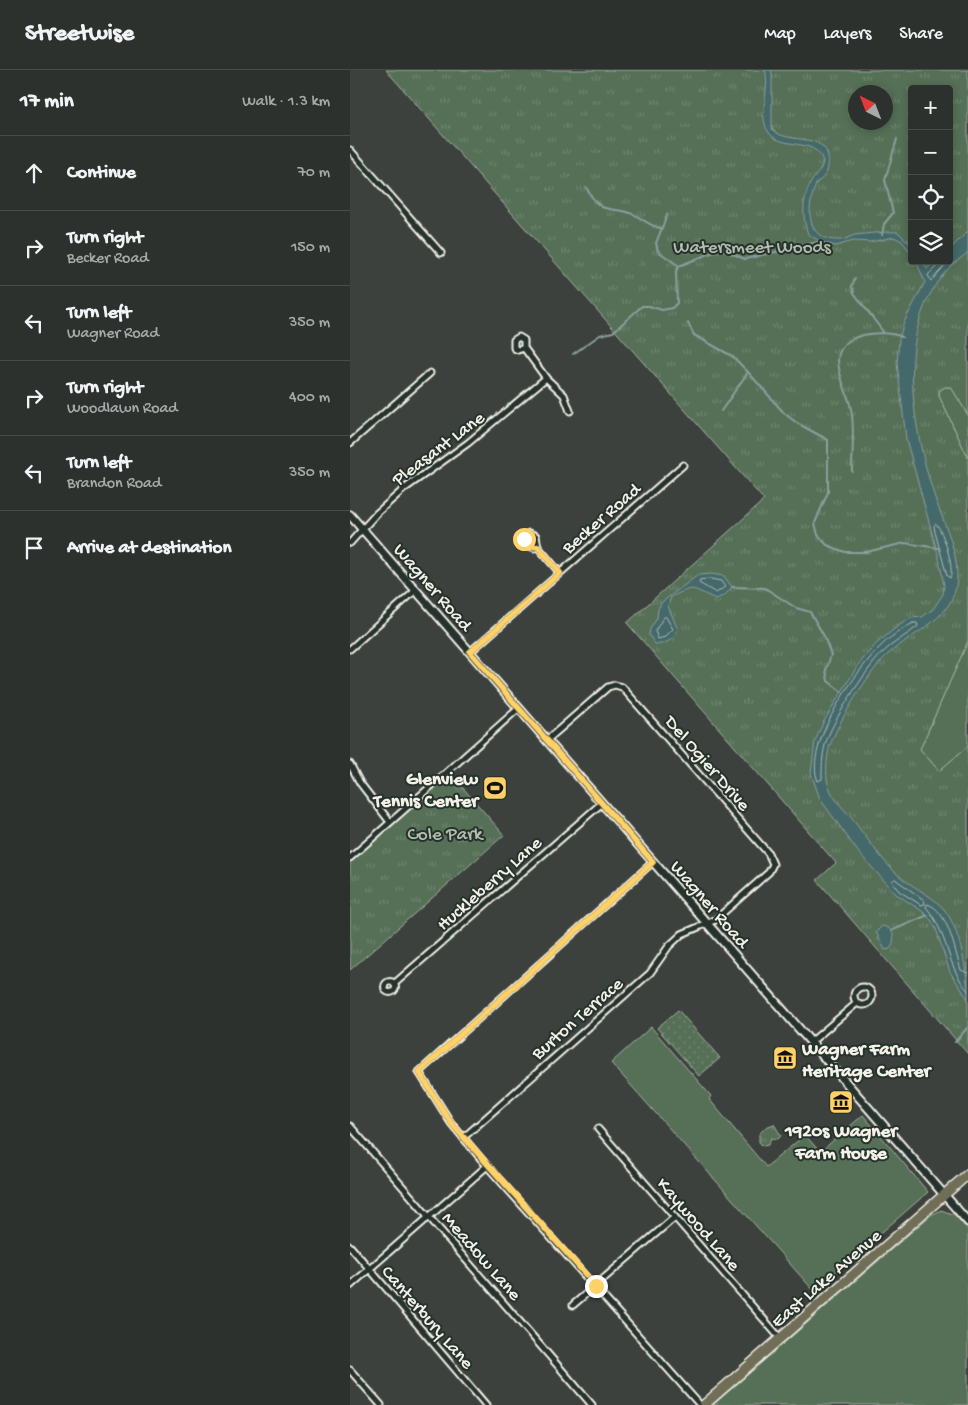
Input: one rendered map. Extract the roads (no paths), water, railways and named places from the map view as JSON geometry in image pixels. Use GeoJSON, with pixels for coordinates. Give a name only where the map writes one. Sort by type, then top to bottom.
{"type":"FeatureCollection","features":[{"type":"Feature","properties":{"kind":"main road","name":"East Lake Avenue"},"geometry":{"type":"LineString","coordinates":[[702,1405],[968,1174]]}},
{"type":"Feature","properties":{"kind":"street"},"geometry":{"type":"LineString","coordinates":[[350,150],[441,253]]}},
{"type":"Feature","properties":{"kind":"street"},"geometry":{"type":"LineString","coordinates":[[524,348],[546,378],[564,395],[570,411]]}},
{"type":"Feature","properties":{"kind":"street"},"geometry":{"type":"LineString","coordinates":[[350,443],[430,373]]}},
{"type":"Feature","properties":{"kind":"street","name":"Pleasant Lane"},"geometry":{"type":"LineString","coordinates":[[350,543],[377,513],[410,484],[468,444],[546,378]]}},
{"type":"Feature","properties":{"kind":"street","name":"Becker Road"},"geometry":{"type":"LineString","coordinates":[[470,652],[683,465]]}},
{"type":"Feature","properties":{"kind":"street","name":"Wagner Road"},"geometry":{"type":"LineString","coordinates":[[350,514],[968,1222]]}},
{"type":"Feature","properties":{"kind":"street"},"geometry":{"type":"LineString","coordinates":[[538,547],[560,573]]}},
{"type":"Feature","properties":{"kind":"street"},"geometry":{"type":"LineString","coordinates":[[350,649],[416,590]]}},
{"type":"Feature","properties":{"kind":"street","name":"Del Ogier Drive"},"geometry":{"type":"LineString","coordinates":[[547,740],[608,687],[619,685],[626,690],[773,860],[768,872],[708,924]]}},
{"type":"Feature","properties":{"kind":"street"},"geometry":{"type":"LineString","coordinates":[[350,858],[519,708]]}},
{"type":"Feature","properties":{"kind":"street"},"geometry":{"type":"LineString","coordinates":[[350,764],[360,783],[390,822]]}},
{"type":"Feature","properties":{"kind":"street","name":"Huckleberry Lane"},"geometry":{"type":"LineString","coordinates":[[394,984],[602,803]]}},
{"type":"Feature","properties":{"kind":"street"},"geometry":{"type":"LineString","coordinates":[[653,862],[419,1072],[451,1123],[463,1138],[702,1405]]}},
{"type":"Feature","properties":{"kind":"street","name":"Burton Terrace"},"geometry":{"type":"LineString","coordinates":[[463,1138],[650,973],[668,946],[682,934],[696,926],[708,924]]}},
{"type":"Feature","properties":{"kind":"street"},"geometry":{"type":"LineString","coordinates":[[811,1042],[857,1002]]}},
{"type":"Feature","properties":{"kind":"street","name":"Meadow Lane"},"geometry":{"type":"LineString","coordinates":[[350,1126],[592,1405]]}},
{"type":"Feature","properties":{"kind":"street","name":"Kaywood Lane"},"geometry":{"type":"LineString","coordinates":[[598,1129],[780,1338]]}},
{"type":"Feature","properties":{"kind":"street"},"geometry":{"type":"LineString","coordinates":[[350,1286],[487,1166]]}},
{"type":"Feature","properties":{"kind":"street"},"geometry":{"type":"LineString","coordinates":[[573,1305],[675,1217]]}},
{"type":"Feature","properties":{"kind":"street","name":"Canterbury Lane"},"geometry":{"type":"LineString","coordinates":[[350,1246],[486,1405]]}},
{"type":"Feature","properties":{"kind":"street"},"geometry":{"type":"LineString","coordinates":[[350,1370],[382,1405]]}},
{"type":"Feature","properties":{"kind":"water"},"geometry":{"type":"Polygon","coordinates":[[[765,70],[771,70],[772,129],[788,137],[816,143],[823,147],[828,155],[827,172],[817,182],[811,202],[811,221],[814,229],[820,235],[829,239],[841,240],[855,235],[898,232],[908,242],[908,249],[902,241],[894,237],[870,242],[853,241],[836,246],[821,242],[808,234],[804,215],[805,197],[823,161],[819,153],[813,149],[780,141],[768,131],[764,117],[765,70]]]}},
{"type":"Feature","properties":{"kind":"water"},"geometry":{"type":"Polygon","coordinates":[[[968,231],[968,252],[953,264],[953,246],[968,231]]]}},
{"type":"Feature","properties":{"kind":"water"},"geometry":{"type":"Polygon","coordinates":[[[918,265],[924,265],[927,269],[931,265],[952,265],[931,293],[920,319],[914,348],[912,378],[919,439],[926,468],[955,554],[957,574],[955,589],[950,602],[942,613],[886,656],[871,674],[834,735],[827,757],[827,779],[833,796],[885,861],[902,878],[938,903],[949,916],[962,951],[968,999],[950,972],[936,929],[931,920],[922,911],[896,894],[859,853],[820,799],[811,773],[815,741],[824,721],[858,665],[876,644],[898,626],[911,618],[922,617],[933,609],[943,594],[944,586],[939,558],[906,439],[897,363],[899,339],[904,322],[925,282],[918,265]]]}},
{"type":"Feature","properties":{"kind":"water"},"geometry":{"type":"Polygon","coordinates":[[[698,575],[724,576],[732,587],[725,595],[716,599],[694,589],[685,590],[671,597],[668,606],[678,630],[668,641],[662,644],[655,644],[649,635],[650,629],[657,618],[658,609],[662,602],[698,575]]]}},
{"type":"Feature","properties":{"kind":"water"},"geometry":{"type":"Polygon","coordinates":[[[882,926],[890,929],[892,932],[894,938],[890,949],[885,950],[876,932],[882,926]]]}},
{"type":"Feature","properties":{"kind":"waterway"},"geometry":{"type":"LineString","coordinates":[[882,235],[884,224],[893,213],[885,180],[897,139]]}},
{"type":"Feature","properties":{"kind":"waterway"},"geometry":{"type":"LineString","coordinates":[[586,187],[597,204],[602,207],[635,215],[660,228]]}},
{"type":"Feature","properties":{"kind":"waterway"},"geometry":{"type":"LineString","coordinates":[[667,215],[656,243],[658,251],[679,266]]}},
{"type":"Feature","properties":{"kind":"waterway"},"geometry":{"type":"LineString","coordinates":[[573,354],[600,335],[613,332],[642,306],[662,310],[672,308],[677,303],[676,271],[679,266],[721,249],[745,259],[822,241]]}},
{"type":"Feature","properties":{"kind":"waterway"},"geometry":{"type":"LineString","coordinates":[[855,278],[852,286],[854,293],[884,333]]}},
{"type":"Feature","properties":{"kind":"waterway"},"geometry":{"type":"LineString","coordinates":[[688,323],[694,335],[732,356],[748,372]]}},
{"type":"Feature","properties":{"kind":"waterway"},"geometry":{"type":"LineString","coordinates":[[852,471],[852,416],[850,403],[838,366],[840,351],[846,343],[863,335],[884,333],[902,337]]}},
{"type":"Feature","properties":{"kind":"waterway"},"geometry":{"type":"LineString","coordinates":[[721,411],[748,372],[785,414],[828,440],[828,492],[815,523],[818,535],[827,545],[845,552],[866,552],[905,543],[938,548]]}},
{"type":"Feature","properties":{"kind":"waterway"},"geometry":{"type":"LineString","coordinates":[[732,587],[765,588],[796,608],[810,612],[824,636],[831,655],[826,670],[828,681],[842,692]]}},
{"type":"Feature","properties":{"kind":"waterway"},"geometry":{"type":"LineString","coordinates":[[891,931],[928,915]]}},
{"type":"Feature","properties":{"kind":"waterway"},"geometry":{"type":"LineString","coordinates":[[955,1042],[968,1027]]}},
{"type":"Feature","properties":{"kind":"place","name":"Glenview Tennis Center"},"geometry":{"type":"Point","coordinates":[495,788]}},
{"type":"Feature","properties":{"kind":"place","name":"Wagner Farm Heritage Center"},"geometry":{"type":"Point","coordinates":[785,1058]}},
{"type":"Feature","properties":{"kind":"place","name":"1920s Wagner Farm House"},"geometry":{"type":"Point","coordinates":[841,1102]}},
{"type":"Feature","properties":{"kind":"park label","name":"Watersmeet Woods"},"geometry":{"type":"Point","coordinates":[752,245]}},
{"type":"Feature","properties":{"kind":"park label","name":"Cole Park"},"geometry":{"type":"Point","coordinates":[445,832]}}]}
